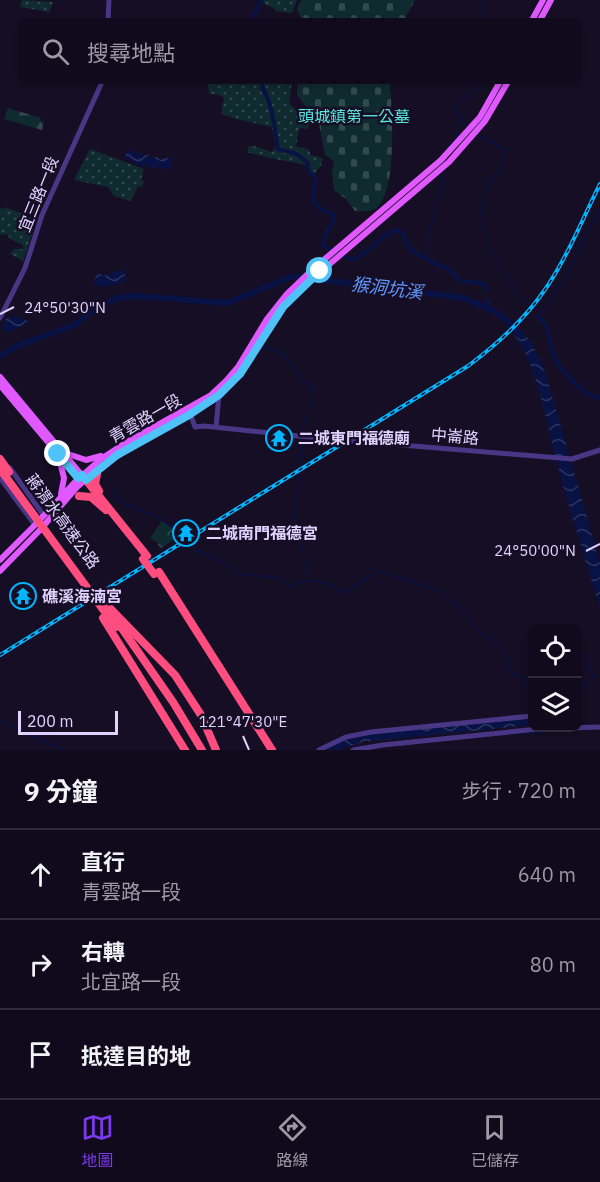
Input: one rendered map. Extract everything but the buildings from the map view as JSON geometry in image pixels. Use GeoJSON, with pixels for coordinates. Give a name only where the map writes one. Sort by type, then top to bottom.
{"type":"FeatureCollection","features":[{"type":"Feature","properties":{"kind":"highway","name":"蔣渭水高速公路"},"geometry":{"type":"LineString","coordinates":[[0,459],[104,607],[200,750]]}},
{"type":"Feature","properties":{"kind":"highway","name":"蔣渭水高速公路"},"geometry":{"type":"LineString","coordinates":[[0,469],[73,570],[104,607]]}},
{"type":"Feature","properties":{"kind":"highway"},"geometry":{"type":"LineString","coordinates":[[97,471],[95,480],[97,488],[109,510]]}},
{"type":"Feature","properties":{"kind":"highway"},"geometry":{"type":"LineString","coordinates":[[82,479],[157,573],[211,656],[244,695],[275,748]]}},
{"type":"Feature","properties":{"kind":"highway"},"geometry":{"type":"LineString","coordinates":[[79,496],[91,497],[109,510]]}},
{"type":"Feature","properties":{"kind":"highway"},"geometry":{"type":"LineString","coordinates":[[157,573],[266,750]]}},
{"type":"Feature","properties":{"kind":"highway"},"geometry":{"type":"LineString","coordinates":[[104,607],[185,750]]}},
{"type":"Feature","properties":{"kind":"highway"},"geometry":{"type":"LineString","coordinates":[[104,607],[175,675],[201,716],[216,750]]}},
{"type":"Feature","properties":{"kind":"main road"},"geometry":{"type":"LineString","coordinates":[[533,18],[543,0]]}},
{"type":"Feature","properties":{"kind":"main road"},"geometry":{"type":"LineString","coordinates":[[541,18],[551,0]]}},
{"type":"Feature","properties":{"kind":"main road"},"geometry":{"type":"LineString","coordinates":[[475,129],[499,84]]}},
{"type":"Feature","properties":{"kind":"main road"},"geometry":{"type":"LineString","coordinates":[[466,140],[495,106],[507,84]]}},
{"type":"Feature","properties":{"kind":"main road","name":"青雲路一段"},"geometry":{"type":"LineString","coordinates":[[189,412],[211,395],[238,367],[272,311],[291,289],[466,140]]}},
{"type":"Feature","properties":{"kind":"main road","name":"青雲路一段"},"geometry":{"type":"LineString","coordinates":[[0,560],[61,497],[112,451],[219,395],[240,374],[269,325],[299,290],[449,162],[466,140]]}},
{"type":"Feature","properties":{"kind":"main road"},"geometry":{"type":"LineString","coordinates":[[0,377],[60,453],[64,475],[61,497]]}},
{"type":"Feature","properties":{"kind":"main road"},"geometry":{"type":"LineString","coordinates":[[0,385],[82,479]]}},
{"type":"Feature","properties":{"kind":"main road","name":"青雲路一段"},"geometry":{"type":"LineString","coordinates":[[0,571],[55,513],[82,479],[170,422]]}},
{"type":"Feature","properties":{"kind":"main road"},"geometry":{"type":"LineString","coordinates":[[60,453],[86,460],[112,451]]}},
{"type":"Feature","properties":{"kind":"main road"},"geometry":{"type":"LineString","coordinates":[[55,513],[79,496]]}},
{"type":"Feature","properties":{"kind":"street"},"geometry":{"type":"LineString","coordinates":[[108,18],[109,0]]}},
{"type":"Feature","properties":{"kind":"street","name":"宜三路一段"},"geometry":{"type":"LineString","coordinates":[[0,318],[25,268],[42,215],[101,84]]}},
{"type":"Feature","properties":{"kind":"street"},"geometry":{"type":"LineString","coordinates":[[216,427],[219,395]]}},
{"type":"Feature","properties":{"kind":"street"},"geometry":{"type":"LineString","coordinates":[[189,412],[195,427],[216,427],[345,441]]}},
{"type":"Feature","properties":{"kind":"street","name":"中崙路"},"geometry":{"type":"LineString","coordinates":[[353,441],[572,459],[600,450]]}},
{"type":"Feature","properties":{"kind":"street"},"geometry":{"type":"LineString","coordinates":[[0,454],[44,516]]}},
{"type":"Feature","properties":{"kind":"street"},"geometry":{"type":"LineString","coordinates":[[0,478],[35,525]]}},
{"type":"Feature","properties":{"kind":"street"},"geometry":{"type":"LineString","coordinates":[[319,750],[346,737],[370,732],[528,716]]}},
{"type":"Feature","properties":{"kind":"street"},"geometry":{"type":"LineString","coordinates":[[582,727],[600,727]]}},
{"type":"Feature","properties":{"kind":"street"},"geometry":{"type":"LineString","coordinates":[[353,750],[528,729]]}},
{"type":"Feature","properties":{"kind":"green space"},"geometry":{"type":"Polygon","coordinates":[[[22,0],[53,2],[49,12],[20,7],[22,0]]]}},
{"type":"Feature","properties":{"kind":"green space"},"geometry":{"type":"Polygon","coordinates":[[[263,0],[297,0],[292,13],[276,11],[264,4],[263,0]]]}},
{"type":"Feature","properties":{"kind":"green space"},"geometry":{"type":"Polygon","coordinates":[[[301,0],[415,0],[405,18],[301,18],[297,8],[301,0]]]}},
{"type":"Feature","properties":{"kind":"green space"},"geometry":{"type":"Polygon","coordinates":[[[208,84],[292,84],[289,103],[309,124],[308,129],[299,128],[296,146],[310,150],[310,155],[323,158],[321,165],[313,176],[309,173],[307,165],[247,152],[249,146],[254,146],[272,152],[276,147],[272,127],[221,114],[224,98],[220,95],[209,94],[208,84]]]}},
{"type":"Feature","properties":{"kind":"green space","name":"頭城鎮第一公墓"},"geometry":{"type":"Polygon","coordinates":[[[298,84],[390,84],[391,170],[382,202],[373,210],[355,211],[346,199],[334,190],[332,171],[334,161],[325,155],[319,124],[297,95],[298,84]]]}},
{"type":"Feature","properties":{"kind":"green space"},"geometry":{"type":"Polygon","coordinates":[[[8,108],[41,118],[40,121],[44,122],[42,130],[4,119],[8,108]]]}},
{"type":"Feature","properties":{"kind":"green space"},"geometry":{"type":"Polygon","coordinates":[[[90,149],[144,169],[142,187],[138,186],[131,201],[114,196],[108,187],[74,180],[90,149]]]}},
{"type":"Feature","properties":{"kind":"green space"},"geometry":{"type":"Polygon","coordinates":[[[5,207],[37,220],[23,261],[10,254],[14,249],[23,249],[23,245],[10,239],[7,234],[0,235],[0,208],[5,207]]]}},
{"type":"Feature","properties":{"kind":"green space"},"geometry":{"type":"Polygon","coordinates":[[[162,521],[180,530],[179,536],[160,549],[157,542],[150,538],[162,521]]]}},
{"type":"Feature","properties":{"kind":"water"},"geometry":{"type":"Polygon","coordinates":[[[128,149],[141,155],[148,155],[149,158],[158,157],[160,160],[170,158],[172,161],[170,169],[161,169],[159,163],[156,169],[149,167],[148,163],[145,167],[140,166],[139,162],[137,165],[130,159],[124,159],[128,149]]]}},
{"type":"Feature","properties":{"kind":"water"},"geometry":{"type":"Polygon","coordinates":[[[124,269],[126,282],[104,287],[93,285],[97,273],[104,276],[124,269]]]}},
{"type":"Feature","properties":{"kind":"water"},"geometry":{"type":"Polygon","coordinates":[[[7,317],[21,318],[30,322],[9,332],[2,328],[7,317]]]}},
{"type":"Feature","properties":{"kind":"water"},"geometry":{"type":"Polygon","coordinates":[[[519,328],[531,342],[543,366],[570,457],[600,564],[600,609],[562,481],[535,378],[522,346],[513,333],[519,328]]]}},
{"type":"Feature","properties":{"kind":"water"},"geometry":{"type":"Polygon","coordinates":[[[528,718],[528,725],[362,742],[339,750],[323,750],[347,739],[363,735],[528,718]]]}},
{"type":"Feature","properties":{"kind":"waterway"},"geometry":{"type":"LineString","coordinates":[[253,18],[261,0]]}},
{"type":"Feature","properties":{"kind":"waterway"},"geometry":{"type":"LineString","coordinates":[[485,0],[486,18]]}},
{"type":"Feature","properties":{"kind":"waterway"},"geometry":{"type":"LineString","coordinates":[[262,84],[269,102],[278,149],[297,154],[308,163],[309,173],[314,175],[315,180],[313,201],[321,209],[333,215],[334,218],[324,238],[323,246],[332,250]]}},
{"type":"Feature","properties":{"kind":"waterway"},"geometry":{"type":"LineString","coordinates":[[468,127],[457,113],[455,105],[476,90],[474,84]]}},
{"type":"Feature","properties":{"kind":"waterway"},"geometry":{"type":"LineString","coordinates":[[448,147],[455,141],[460,119]]}},
{"type":"Feature","properties":{"kind":"waterway"},"geometry":{"type":"LineString","coordinates":[[476,134],[506,150],[499,175],[490,177],[482,208],[486,240]]}},
{"type":"Feature","properties":{"kind":"waterway"},"geometry":{"type":"LineString","coordinates":[[427,255],[427,239],[443,181],[442,172]]}},
{"type":"Feature","properties":{"kind":"waterway"},"geometry":{"type":"LineString","coordinates":[[538,316],[566,277],[600,208]]}},
{"type":"Feature","properties":{"kind":"waterway"},"geometry":{"type":"LineString","coordinates":[[344,256],[353,260],[394,230],[403,233],[406,244],[411,250],[439,266],[448,268],[459,280],[484,284],[486,290]]}},
{"type":"Feature","properties":{"kind":"waterway"},"geometry":{"type":"LineString","coordinates":[[487,244],[525,304]]}},
{"type":"Feature","properties":{"kind":"waterway","name":"猴洞坑溪"},"geometry":{"type":"LineString","coordinates":[[0,356],[17,346],[74,325],[95,309],[118,298],[136,296],[227,303],[293,276],[464,298],[496,312],[512,325],[520,336]]}},
{"type":"Feature","properties":{"kind":"waterway","name":"猴洞坑溪"},"geometry":{"type":"LineString","coordinates":[[488,300],[488,307]]}},
{"type":"Feature","properties":{"kind":"waterway"},"geometry":{"type":"LineString","coordinates":[[538,316],[548,330],[551,348],[560,367],[580,388],[600,398]]}},
{"type":"Feature","properties":{"kind":"waterway"},"geometry":{"type":"LineString","coordinates":[[261,346],[283,353],[305,384],[312,384],[314,399],[302,433]]}},
{"type":"Feature","properties":{"kind":"waterway"},"geometry":{"type":"LineString","coordinates":[[299,469],[303,440]]}},
{"type":"Feature","properties":{"kind":"waterway"},"geometry":{"type":"LineString","coordinates":[[299,473],[295,514],[304,556]]}},
{"type":"Feature","properties":{"kind":"waterway"},"geometry":{"type":"LineString","coordinates":[[113,486],[119,501],[150,513],[171,526],[184,529],[181,540],[183,542]]}},
{"type":"Feature","properties":{"kind":"waterway"},"geometry":{"type":"LineString","coordinates":[[194,549],[240,574],[281,578],[289,586],[309,580],[332,585],[341,592],[345,592],[374,574]]}},
{"type":"Feature","properties":{"kind":"waterway"},"geometry":{"type":"LineString","coordinates":[[306,561],[309,576]]}},
{"type":"Feature","properties":{"kind":"waterway"},"geometry":{"type":"LineString","coordinates":[[378,571],[440,591],[467,614],[472,626],[505,650],[509,660],[506,666],[507,671],[523,678],[528,687]]}},
{"type":"Feature","properties":{"kind":"waterway"},"geometry":{"type":"LineString","coordinates":[[582,655],[585,656],[587,666],[593,676],[585,682],[582,688]]}},
{"type":"Feature","properties":{"kind":"waterway"},"geometry":{"type":"LineString","coordinates":[[0,720],[14,727]]}},
{"type":"Feature","properties":{"kind":"waterway"},"geometry":{"type":"LineString","coordinates":[[16,729],[64,750]]}},
{"type":"Feature","properties":{"kind":"waterway"},"geometry":{"type":"LineString","coordinates":[[518,734],[545,732]]}},
{"type":"Feature","properties":{"kind":"railway"},"geometry":{"type":"LineString","coordinates":[[0,655],[468,366],[519,322],[544,291],[567,252],[600,184]]}},
{"type":"Feature","properties":{"kind":"place","name":"二城東門福德廟"},"geometry":{"type":"Point","coordinates":[279,438]}},
{"type":"Feature","properties":{"kind":"place","name":"二城南門福德宮"},"geometry":{"type":"Point","coordinates":[186,533]}},
{"type":"Feature","properties":{"kind":"place","name":"礁溪海湳宮"},"geometry":{"type":"Point","coordinates":[23,596]}},
{"type":"Feature","properties":{"kind":"route"},"geometry":{"type":"LineString","coordinates":[[58,454],[78,478],[82,475],[86,480],[117,455],[212,401],[240,374],[269,325],[291,297],[320,271]]}}]}
